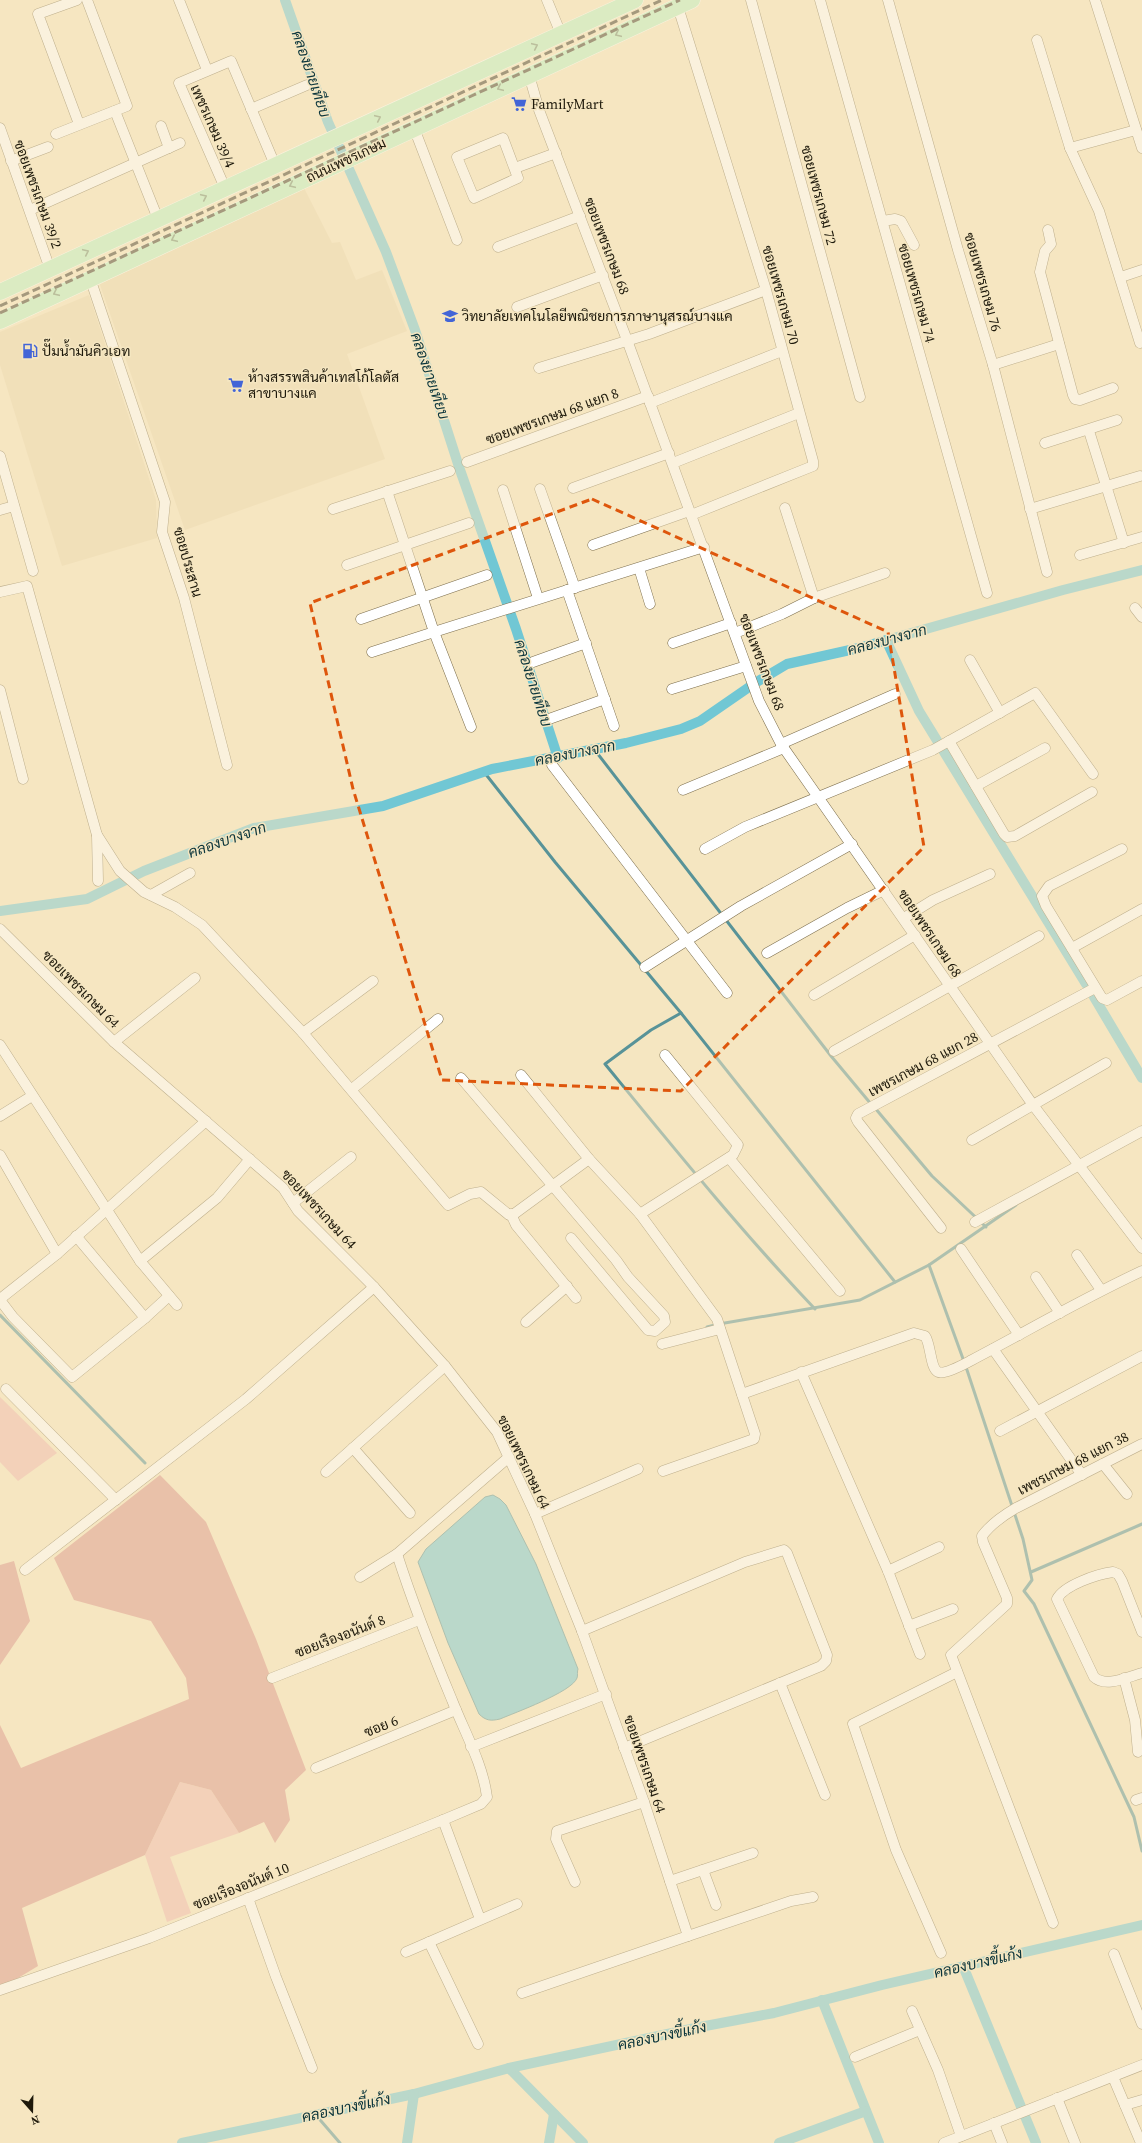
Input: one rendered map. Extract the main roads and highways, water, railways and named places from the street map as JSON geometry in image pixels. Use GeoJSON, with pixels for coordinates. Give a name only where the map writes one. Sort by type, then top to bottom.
{"type":"FeatureCollection","features":[{"type":"Feature","properties":{"kind":"main road"},"geometry":{"type":"LineString","coordinates":[[637,0],[646,20]]}},
{"type":"Feature","properties":{"kind":"main road","name":"ถนนเพชรเกษม"},"geometry":{"type":"LineString","coordinates":[[0,292],[637,0]]}},
{"type":"Feature","properties":{"kind":"main road","name":"ถนนเพชรเกษม"},"geometry":{"type":"LineString","coordinates":[[0,320],[529,75],[681,2]]}},
{"type":"Feature","properties":{"kind":"water"},"geometry":{"type":"Polygon","coordinates":[[[493,1495],[506,1505],[536,1564],[578,1669],[577,1678],[573,1684],[554,1696],[500,1719],[491,1720],[484,1718],[479,1714],[448,1643],[418,1562],[426,1549],[485,1497],[493,1495]]]}},
{"type":"Feature","properties":{"kind":"waterway","name":"คลองยายเทียบ"},"geometry":{"type":"LineString","coordinates":[[285,0],[328,122],[386,252],[415,330],[459,467],[516,629],[558,758]]}},
{"type":"Feature","properties":{"kind":"waterway","name":"คลองบางจาก"},"geometry":{"type":"LineString","coordinates":[[0,911],[87,899],[144,871],[254,828],[383,806],[492,769],[626,743],[681,729],[700,721],[755,683],[787,664],[859,648],[1063,590],[1142,570]]}},
{"type":"Feature","properties":{"kind":"waterway"},"geometry":{"type":"LineString","coordinates":[[886,640],[919,711],[1086,984]]}},
{"type":"Feature","properties":{"kind":"waterway"},"geometry":{"type":"LineString","coordinates":[[594,749],[831,1056],[871,1104]]}},
{"type":"Feature","properties":{"kind":"waterway"},"geometry":{"type":"LineString","coordinates":[[484,772],[555,862],[681,1013],[895,1282]]}},
{"type":"Feature","properties":{"kind":"waterway"},"geometry":{"type":"LineString","coordinates":[[1094,997],[1142,1078]]}},
{"type":"Feature","properties":{"kind":"waterway"},"geometry":{"type":"LineString","coordinates":[[681,1013],[651,1030],[605,1064],[734,1219],[815,1309]]}},
{"type":"Feature","properties":{"kind":"waterway"},"geometry":{"type":"LineString","coordinates":[[875,1108],[932,1176],[986,1227]]}},
{"type":"Feature","properties":{"kind":"waterway"},"geometry":{"type":"LineString","coordinates":[[707,1327],[860,1300],[929,1265],[1016,1205]]}},
{"type":"Feature","properties":{"kind":"waterway"},"geometry":{"type":"LineString","coordinates":[[929,1265],[966,1367],[1023,1539],[1032,1580],[1024,1591],[1034,1604],[1134,1817],[1142,1851]]}},
{"type":"Feature","properties":{"kind":"waterway"},"geometry":{"type":"LineString","coordinates":[[0,1315],[145,1463]]}},
{"type":"Feature","properties":{"kind":"waterway"},"geometry":{"type":"LineString","coordinates":[[1031,1572],[1142,1524]]}},
{"type":"Feature","properties":{"kind":"waterway","name":"คลองบางขี้แก้ง"},"geometry":{"type":"LineString","coordinates":[[182,2143],[414,2094],[509,2068],[700,2027],[774,2013],[882,1985],[1142,1925]]}},
{"type":"Feature","properties":{"kind":"waterway"},"geometry":{"type":"LineString","coordinates":[[963,1966],[1036,2143]]}},
{"type":"Feature","properties":{"kind":"waterway"},"geometry":{"type":"LineString","coordinates":[[822,2000],[879,2143]]}},
{"type":"Feature","properties":{"kind":"waterway"},"geometry":{"type":"LineString","coordinates":[[509,2068],[583,2143]]}},
{"type":"Feature","properties":{"kind":"waterway"},"geometry":{"type":"LineString","coordinates":[[407,2143],[414,2094]]}},
{"type":"Feature","properties":{"kind":"waterway"},"geometry":{"type":"LineString","coordinates":[[779,2143],[866,2111]]}},
{"type":"Feature","properties":{"kind":"waterway"},"geometry":{"type":"LineString","coordinates":[[315,2114],[340,2143]]}},
{"type":"Feature","properties":{"kind":"waterway"},"geometry":{"type":"LineString","coordinates":[[549,2143],[554,2114]]}},
{"type":"Feature","properties":{"kind":"railway"},"geometry":{"type":"LineString","coordinates":[[0,306],[662,0]]}},
{"type":"Feature","properties":{"kind":"railway"},"geometry":{"type":"LineString","coordinates":[[0,313],[680,0]]}},
{"type":"Feature","properties":{"kind":"place","name":"FamilyMart"},"geometry":{"type":"Point","coordinates":[519,104]}},
{"type":"Feature","properties":{"kind":"place","name":"วิทยาลัยเทคโนโลยีพณิชยการภาษานุสรณ์บางแค"},"geometry":{"type":"Point","coordinates":[450,316]}},
{"type":"Feature","properties":{"kind":"place","name":"ปั๊มน้ำมันคิวเอท"},"geometry":{"type":"Point","coordinates":[30,351]}},
{"type":"Feature","properties":{"kind":"place","name":"ห้างสรรพสินค้าเทสโก้โลตัส สาขาบางแค"},"geometry":{"type":"Point","coordinates":[236,385]}}]}
